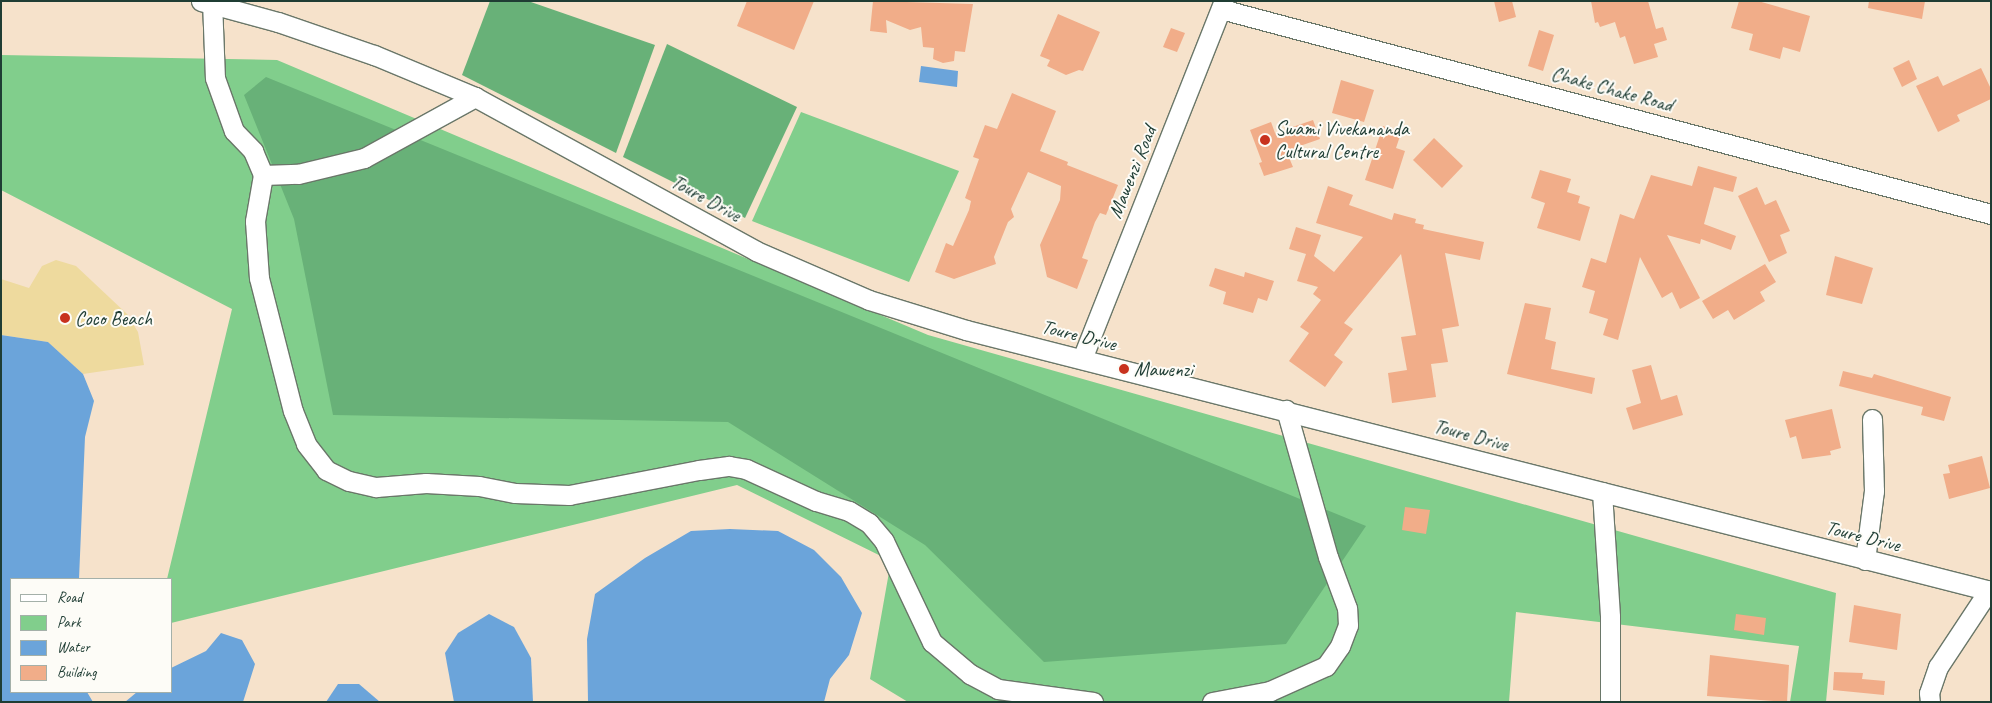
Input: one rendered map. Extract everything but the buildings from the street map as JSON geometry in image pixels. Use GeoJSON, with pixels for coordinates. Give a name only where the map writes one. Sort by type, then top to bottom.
{"type":"FeatureCollection","features":[{"type":"Feature","properties":{"kind":"street","name":"Toure Drive"},"geometry":{"type":"LineString","coordinates":[[208,2],[374,55],[476,97],[764,255],[869,300],[966,330],[1286,410],[1990,591]]}},
{"type":"Feature","properties":{"kind":"street"},"geometry":{"type":"LineString","coordinates":[[208,2],[215,78],[219,93],[234,131],[253,151],[263,175],[255,221],[259,278],[293,410],[306,444],[326,470],[339,478],[376,487],[426,482],[478,486],[515,493],[569,495],[699,470],[729,466],[746,469],[816,501],[849,512],[869,523],[894,561],[932,642],[970,674],[998,689],[1093,702]]}},
{"type":"Feature","properties":{"kind":"street","name":"Chake Chake Road"},"geometry":{"type":"LineString","coordinates":[[1222,5],[1991,214]]}},
{"type":"Feature","properties":{"kind":"street","name":"Mawenzi Road"},"geometry":{"type":"LineString","coordinates":[[1082,359],[1222,5]]}},
{"type":"Feature","properties":{"kind":"street"},"geometry":{"type":"LineString","coordinates":[[263,175],[298,174],[364,158],[476,97]]}},
{"type":"Feature","properties":{"kind":"street"},"geometry":{"type":"LineString","coordinates":[[1212,702],[1270,691],[1326,666],[1348,625],[1346,608],[1328,557],[1286,410]]}},
{"type":"Feature","properties":{"kind":"street"},"geometry":{"type":"LineString","coordinates":[[1865,560],[1874,490],[1872,419]]}},
{"type":"Feature","properties":{"kind":"street"},"geometry":{"type":"LineString","coordinates":[[1602,492],[1610,617],[1610,702]]}},
{"type":"Feature","properties":{"kind":"street"},"geometry":{"type":"LineString","coordinates":[[1930,702],[1929,693],[1938,666],[1990,591]]}},
{"type":"Feature","properties":{"kind":"green space"},"geometry":{"type":"Polygon","coordinates":[[[490,1],[528,1],[655,45],[616,153],[462,75],[490,1]]]}},
{"type":"Feature","properties":{"kind":"green space"},"geometry":{"type":"Polygon","coordinates":[[[667,44],[797,107],[745,218],[623,157],[667,44]]]}},
{"type":"Feature","properties":{"kind":"green space"},"geometry":{"type":"Polygon","coordinates":[[[1,55],[277,60],[928,335],[1836,593],[1826,702],[1790,702],[1799,646],[1516,612],[1509,702],[908,702],[870,679],[891,561],[737,485],[172,623],[172,578],[167,578],[232,309],[1,190],[1,55]]]}},
{"type":"Feature","properties":{"kind":"green space"},"geometry":{"type":"Polygon","coordinates":[[[266,77],[1366,526],[1286,644],[1044,662],[925,545],[728,422],[333,415],[294,219],[244,95],[266,77]]]}},
{"type":"Feature","properties":{"kind":"green space"},"geometry":{"type":"Polygon","coordinates":[[[801,112],[959,171],[909,282],[752,221],[801,112]]]}},
{"type":"Feature","properties":{"kind":"sand","name":"Coco Beach"},"geometry":{"type":"Polygon","coordinates":[[[56,260],[76,266],[127,314],[138,332],[144,365],[83,374],[48,342],[1,335],[1,279],[29,288],[42,266],[56,260]]]}},
{"type":"Feature","properties":{"kind":"water"},"geometry":{"type":"Polygon","coordinates":[[[921,66],[958,71],[957,87],[919,82],[921,66]]]}},
{"type":"Feature","properties":{"kind":"water"},"geometry":{"type":"Polygon","coordinates":[[[1,335],[48,342],[83,374],[94,401],[85,437],[79,578],[10,578],[10,693],[88,693],[93,702],[1,702],[1,335]]]}},
{"type":"Feature","properties":{"kind":"water"},"geometry":{"type":"Polygon","coordinates":[[[730,529],[778,531],[814,550],[841,577],[862,613],[849,655],[830,679],[824,702],[588,702],[587,639],[595,594],[645,558],[691,531],[730,529]]]}},
{"type":"Feature","properties":{"kind":"water"},"geometry":{"type":"Polygon","coordinates":[[[489,614],[514,627],[531,658],[533,702],[454,702],[445,653],[458,633],[489,614]]]}},
{"type":"Feature","properties":{"kind":"water"},"geometry":{"type":"Polygon","coordinates":[[[221,633],[242,640],[255,664],[243,702],[125,702],[136,693],[172,693],[172,668],[206,651],[221,633]]]}},
{"type":"Feature","properties":{"kind":"water"},"geometry":{"type":"Polygon","coordinates":[[[338,684],[359,684],[380,702],[326,702],[338,684]]]}},
{"type":"Feature","properties":{"kind":"place","name":"Swami Vivekananda Cultural Centre"},"geometry":{"type":"Point","coordinates":[1265,140]}},
{"type":"Feature","properties":{"kind":"place","name":"Coco Beach"},"geometry":{"type":"Point","coordinates":[65,318]}},
{"type":"Feature","properties":{"kind":"place","name":"Mawenzi"},"geometry":{"type":"Point","coordinates":[1124,369]}}]}
